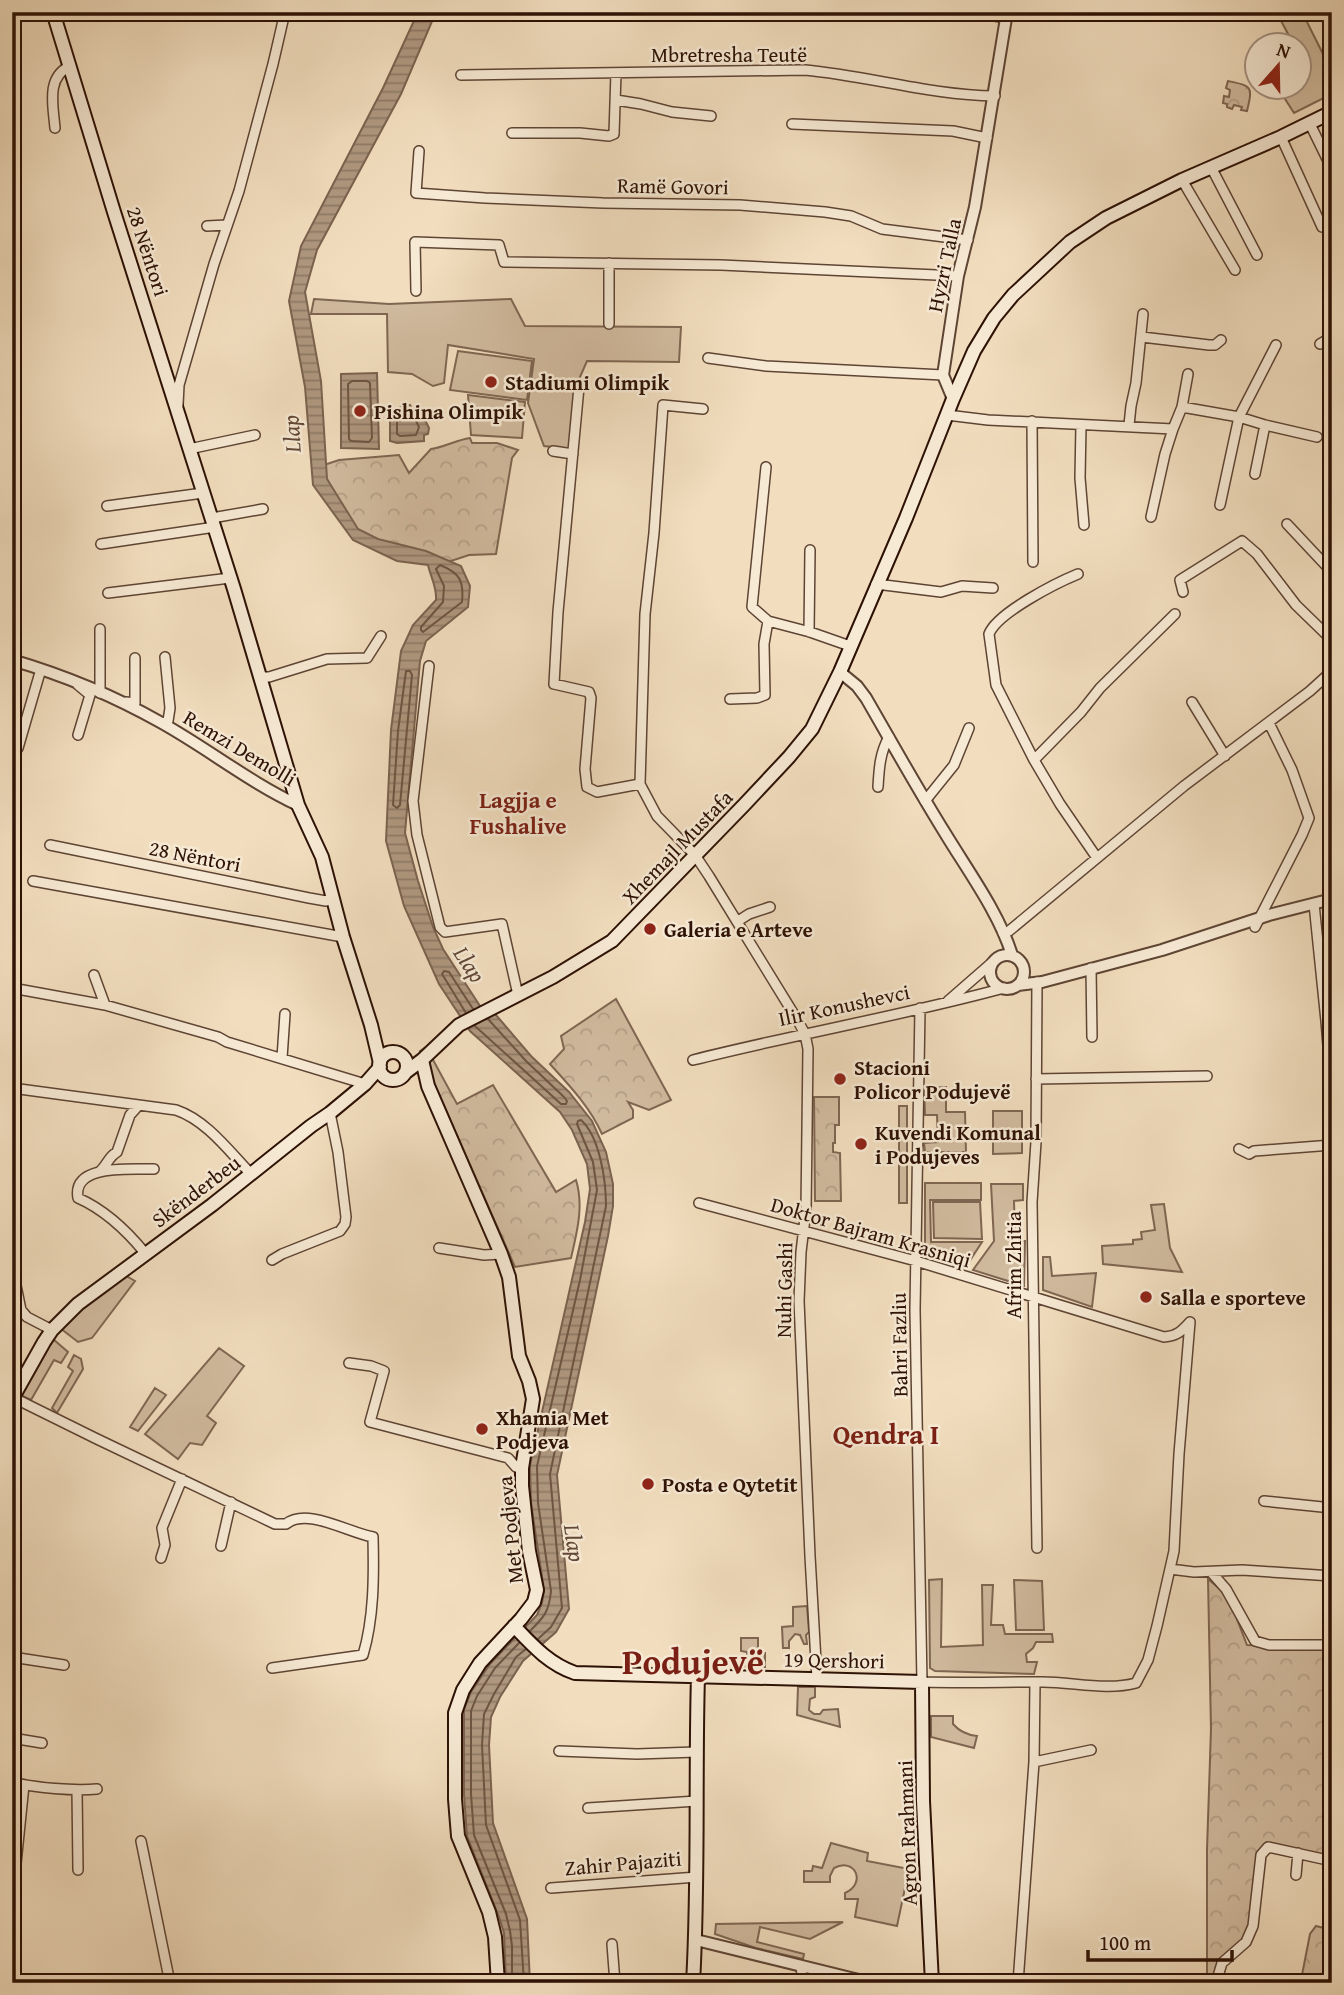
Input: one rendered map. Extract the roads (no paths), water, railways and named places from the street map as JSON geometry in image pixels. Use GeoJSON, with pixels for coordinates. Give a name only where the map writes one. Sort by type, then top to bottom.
{"type":"FeatureCollection","features":[{"type":"Feature","properties":{"kind":"main road","name":"28 Nëntori"},"geometry":{"type":"LineString","coordinates":[[53,12],[298,805],[322,856],[380,1065]]}},
{"type":"Feature","properties":{"kind":"main road","name":"Xhemajl Mustafa"},"geometry":{"type":"LineString","coordinates":[[406,1072],[459,1025],[553,977],[612,941],[789,757],[812,729],[840,672],[915,497],[974,351],[994,318],[1024,284],[1070,242],[1097,223],[1182,180],[1332,112]]}},
{"type":"Feature","properties":{"kind":"main road","name":"28 Nëntori"},"geometry":{"type":"LineString","coordinates":[[371,1025],[384,1042],[400,1054]]}},
{"type":"Feature","properties":{"kind":"main road"},"geometry":{"type":"LineString","coordinates":[[392,1080],[385,1077],[380,1065],[387,1054],[400,1054],[422,1060]]}},
{"type":"Feature","properties":{"kind":"main road"},"geometry":{"type":"LineString","coordinates":[[365,1084],[400,1078],[406,1072],[406,1060],[400,1054]]}},
{"type":"Feature","properties":{"kind":"main road","name":"Met Podjeva"},"geometry":{"type":"LineString","coordinates":[[422,1060],[428,1086],[509,1278],[519,1356],[533,1399],[522,1468],[523,1506],[537,1590],[534,1602],[517,1630],[480,1663],[463,1690],[455,1713],[458,1836],[489,1912],[495,1937],[498,1983]]}},
{"type":"Feature","properties":{"kind":"main road","name":"Skënderbeu"},"geometry":{"type":"LineString","coordinates":[[12,1398],[52,1330],[78,1304],[330,1113],[365,1084],[380,1065]]}},
{"type":"Feature","properties":{"kind":"main road","name":"19 Qershori"},"geometry":{"type":"LineString","coordinates":[[517,1630],[554,1664],[575,1673],[922,1682]]}},
{"type":"Feature","properties":{"kind":"main road","name":"Zahir Pajaziti"},"geometry":{"type":"LineString","coordinates":[[693,1983],[696,1940],[698,1676]]}},
{"type":"Feature","properties":{"kind":"main road","name":"Agron Rrahmani"},"geometry":{"type":"LineString","coordinates":[[922,1682],[923,1801],[932,1983]]}},
{"type":"Feature","properties":{"kind":"street"},"geometry":{"type":"LineString","coordinates":[[178,411],[179,385],[226,225],[239,191],[285,12]]}},
{"type":"Feature","properties":{"kind":"street"},"geometry":{"type":"LineString","coordinates":[[972,12],[1007,15]]}},
{"type":"Feature","properties":{"kind":"street","name":"Hyzri Talla"},"geometry":{"type":"LineString","coordinates":[[943,376],[958,276],[968,240],[1007,15]]}},
{"type":"Feature","properties":{"kind":"street"},"geometry":{"type":"LineString","coordinates":[[55,128],[53,83],[59,72],[70,65]]}},
{"type":"Feature","properties":{"kind":"street","name":"Mbretresha Teutë"},"geometry":{"type":"LineString","coordinates":[[461,75],[805,70],[961,95],[995,96]]}},
{"type":"Feature","properties":{"kind":"street"},"geometry":{"type":"LineString","coordinates":[[512,133],[614,134],[616,73]]}},
{"type":"Feature","properties":{"kind":"street"},"geometry":{"type":"LineString","coordinates":[[616,100],[673,113],[711,116]]}},
{"type":"Feature","properties":{"kind":"street"},"geometry":{"type":"LineString","coordinates":[[792,124],[953,131],[987,138]]}},
{"type":"Feature","properties":{"kind":"street"},"geometry":{"type":"LineString","coordinates":[[1310,124],[1332,169]]}},
{"type":"Feature","properties":{"kind":"street"},"geometry":{"type":"LineString","coordinates":[[1281,137],[1322,228]]}},
{"type":"Feature","properties":{"kind":"street","name":"Ramë Govori"},"geometry":{"type":"LineString","coordinates":[[419,150],[416,193],[485,198],[764,207],[851,216],[882,229],[968,240]]}},
{"type":"Feature","properties":{"kind":"street"},"geometry":{"type":"LineString","coordinates":[[1211,167],[1256,255]]}},
{"type":"Feature","properties":{"kind":"street"},"geometry":{"type":"LineString","coordinates":[[1182,180],[1235,270]]}},
{"type":"Feature","properties":{"kind":"street"},"geometry":{"type":"LineString","coordinates":[[207,226],[226,225]]}},
{"type":"Feature","properties":{"kind":"street"},"geometry":{"type":"LineString","coordinates":[[416,291],[415,242],[499,245],[504,262],[776,267],[958,276]]}},
{"type":"Feature","properties":{"kind":"street"},"geometry":{"type":"LineString","coordinates":[[609,263],[609,324]]}},
{"type":"Feature","properties":{"kind":"street"},"geometry":{"type":"LineString","coordinates":[[1129,425],[1143,314]]}},
{"type":"Feature","properties":{"kind":"street"},"geometry":{"type":"LineString","coordinates":[[1142,337],[1209,345],[1215,345],[1221,340]]}},
{"type":"Feature","properties":{"kind":"street"},"geometry":{"type":"LineString","coordinates":[[1321,344],[1332,337]]}},
{"type":"Feature","properties":{"kind":"street"},"geometry":{"type":"LineString","coordinates":[[1220,505],[1239,417],[1276,345]]}},
{"type":"Feature","properties":{"kind":"street"},"geometry":{"type":"LineString","coordinates":[[708,358],[766,366],[943,376],[953,399]]}},
{"type":"Feature","properties":{"kind":"street"},"geometry":{"type":"LineString","coordinates":[[1151,517],[1173,429],[1182,407],[1188,374]]}},
{"type":"Feature","properties":{"kind":"street"},"geometry":{"type":"LineString","coordinates":[[579,387],[554,684],[589,692],[591,698],[585,769],[587,787],[597,792],[640,784],[644,637],[663,405],[703,409]]}},
{"type":"Feature","properties":{"kind":"street"},"geometry":{"type":"LineString","coordinates":[[1182,407],[1239,417],[1317,437]]}},
{"type":"Feature","properties":{"kind":"street"},"geometry":{"type":"LineString","coordinates":[[947,415],[988,420],[1173,429]]}},
{"type":"Feature","properties":{"kind":"street"},"geometry":{"type":"LineString","coordinates":[[1032,421],[1034,562]]}},
{"type":"Feature","properties":{"kind":"street"},"geometry":{"type":"LineString","coordinates":[[1081,425],[1080,478],[1084,525]]}},
{"type":"Feature","properties":{"kind":"street"},"geometry":{"type":"LineString","coordinates":[[1255,474],[1265,425]]}},
{"type":"Feature","properties":{"kind":"street"},"geometry":{"type":"LineString","coordinates":[[189,449],[255,435]]}},
{"type":"Feature","properties":{"kind":"street"},"geometry":{"type":"LineString","coordinates":[[553,451],[573,454]]}},
{"type":"Feature","properties":{"kind":"street"},"geometry":{"type":"LineString","coordinates":[[766,467],[752,607],[768,621],[850,646]]}},
{"type":"Feature","properties":{"kind":"street"},"geometry":{"type":"LineString","coordinates":[[107,506],[203,493]]}},
{"type":"Feature","properties":{"kind":"street"},"geometry":{"type":"LineString","coordinates":[[101,544],[213,523],[263,509]]}},
{"type":"Feature","properties":{"kind":"street"},"geometry":{"type":"LineString","coordinates":[[1287,524],[1332,572]]}},
{"type":"Feature","properties":{"kind":"street"},"geometry":{"type":"LineString","coordinates":[[1183,592],[1180,580],[1241,541],[1257,554],[1296,605],[1332,640]]}},
{"type":"Feature","properties":{"kind":"street"},"geometry":{"type":"LineString","coordinates":[[809,632],[810,550]]}},
{"type":"Feature","properties":{"kind":"street"},"geometry":{"type":"LineString","coordinates":[[1078,574],[1009,612],[992,627],[989,634],[996,685],[1034,760],[1097,858]]}},
{"type":"Feature","properties":{"kind":"street"},"geometry":{"type":"LineString","coordinates":[[108,593],[230,578]]}},
{"type":"Feature","properties":{"kind":"street"},"geometry":{"type":"LineString","coordinates":[[876,584],[941,592],[962,586],[993,589]]}},
{"type":"Feature","properties":{"kind":"street"},"geometry":{"type":"LineString","coordinates":[[1034,760],[1081,712],[1100,688],[1175,614]]}},
{"type":"Feature","properties":{"kind":"street"},"geometry":{"type":"LineString","coordinates":[[730,699],[765,695],[764,644],[768,621]]}},
{"type":"Feature","properties":{"kind":"street"},"geometry":{"type":"LineString","coordinates":[[100,629],[100,693]]}},
{"type":"Feature","properties":{"kind":"street"},"geometry":{"type":"LineString","coordinates":[[259,677],[269,677],[327,659],[367,658],[381,636]]}},
{"type":"Feature","properties":{"kind":"street","name":"Remzi Demolli"},"geometry":{"type":"LineString","coordinates":[[162,723],[168,721],[170,708],[164,657]]}},
{"type":"Feature","properties":{"kind":"street"},"geometry":{"type":"LineString","coordinates":[[121,702],[135,703],[135,658]]}},
{"type":"Feature","properties":{"kind":"street","name":"Remzi Demolli"},"geometry":{"type":"LineString","coordinates":[[12,660],[121,702],[162,723],[298,805]]}},
{"type":"Feature","properties":{"kind":"street"},"geometry":{"type":"LineString","coordinates":[[429,666],[413,801],[417,835],[440,927],[445,932],[502,924],[518,995]]}},
{"type":"Feature","properties":{"kind":"street"},"geometry":{"type":"LineString","coordinates":[[18,748],[41,669]]}},
{"type":"Feature","properties":{"kind":"street"},"geometry":{"type":"LineString","coordinates":[[1003,933],[1009,931],[1184,786],[1269,723],[1332,671]]}},
{"type":"Feature","properties":{"kind":"street"},"geometry":{"type":"LineString","coordinates":[[840,672],[857,686],[890,737],[925,801],[976,884],[1012,955]]}},
{"type":"Feature","properties":{"kind":"street"},"geometry":{"type":"LineString","coordinates":[[77,683],[90,695],[78,735]]}},
{"type":"Feature","properties":{"kind":"street"},"geometry":{"type":"LineString","coordinates":[[1192,702],[1225,756]]}},
{"type":"Feature","properties":{"kind":"street"},"geometry":{"type":"LineString","coordinates":[[1259,919],[1309,818],[1292,771],[1269,723]]}},
{"type":"Feature","properties":{"kind":"street"},"geometry":{"type":"LineString","coordinates":[[925,801],[954,765],[969,728]]}},
{"type":"Feature","properties":{"kind":"street"},"geometry":{"type":"LineString","coordinates":[[878,787],[880,760],[890,737]]}},
{"type":"Feature","properties":{"kind":"street","name":"Nuhi Gashi"},"geometry":{"type":"LineString","coordinates":[[640,784],[657,816],[695,855],[738,921],[805,1034],[808,1049],[805,1221],[799,1301],[817,1679]]}},
{"type":"Feature","properties":{"kind":"street","name":"28 Nëntori"},"geometry":{"type":"LineString","coordinates":[[50,845],[309,898],[326,901],[333,897]]}},
{"type":"Feature","properties":{"kind":"street"},"geometry":{"type":"LineString","coordinates":[[33,881],[343,937]]}},
{"type":"Feature","properties":{"kind":"street"},"geometry":{"type":"LineString","coordinates":[[995,960],[991,974],[995,983],[1004,988],[1178,945],[1269,915],[1332,899]]}},
{"type":"Feature","properties":{"kind":"street"},"geometry":{"type":"LineString","coordinates":[[1314,904],[1331,1088]]}},
{"type":"Feature","properties":{"kind":"street"},"geometry":{"type":"LineString","coordinates":[[738,921],[770,907]]}},
{"type":"Feature","properties":{"kind":"street"},"geometry":{"type":"LineString","coordinates":[[947,1002],[1003,955],[1012,955],[1021,961],[1037,982]]}},
{"type":"Feature","properties":{"kind":"street"},"geometry":{"type":"LineString","coordinates":[[1017,985],[1024,976],[1023,966]]}},
{"type":"Feature","properties":{"kind":"street"},"geometry":{"type":"LineString","coordinates":[[1091,968],[1092,1037]]}},
{"type":"Feature","properties":{"kind":"street"},"geometry":{"type":"LineString","coordinates":[[94,975],[105,1005]]}},
{"type":"Feature","properties":{"kind":"street","name":"Afrim Zhitia"},"geometry":{"type":"LineString","coordinates":[[1037,982],[1036,1142],[1032,1202],[1037,1548]]}},
{"type":"Feature","properties":{"kind":"street"},"geometry":{"type":"LineString","coordinates":[[12,988],[105,1005],[218,1037],[365,1084]]}},
{"type":"Feature","properties":{"kind":"street","name":"Ilir Konushevci"},"geometry":{"type":"LineString","coordinates":[[693,1060],[1004,988]]}},
{"type":"Feature","properties":{"kind":"street","name":"Bahri Fazliu"},"geometry":{"type":"LineString","coordinates":[[920,1008],[916,1323],[922,1682]]}},
{"type":"Feature","properties":{"kind":"street"},"geometry":{"type":"LineString","coordinates":[[282,1058],[285,1014]]}},
{"type":"Feature","properties":{"kind":"street"},"geometry":{"type":"LineString","coordinates":[[1036,1079],[1207,1076]]}},
{"type":"Feature","properties":{"kind":"street"},"geometry":{"type":"LineString","coordinates":[[12,1088],[186,1113],[250,1173]]}},
{"type":"Feature","properties":{"kind":"street"},"geometry":{"type":"LineString","coordinates":[[98,1172],[112,1154],[117,1152],[131,1115],[138,1106]]}},
{"type":"Feature","properties":{"kind":"street"},"geometry":{"type":"LineString","coordinates":[[272,1260],[340,1231],[345,1224],[338,1152],[330,1113]]}},
{"type":"Feature","properties":{"kind":"street"},"geometry":{"type":"LineString","coordinates":[[1238,1149],[1249,1154],[1254,1151],[1332,1144]]}},
{"type":"Feature","properties":{"kind":"street"},"geometry":{"type":"LineString","coordinates":[[145,1253],[94,1205],[78,1198],[77,1189],[87,1176],[98,1172],[154,1170]]}},
{"type":"Feature","properties":{"kind":"street","name":"Doktor Bajram Krasniqi"},"geometry":{"type":"LineString","coordinates":[[699,1203],[916,1261],[1164,1336],[1181,1332],[1190,1322],[1177,1513],[1170,1569]]}},
{"type":"Feature","properties":{"kind":"street"},"geometry":{"type":"LineString","coordinates":[[439,1248],[484,1255],[501,1254]]}},
{"type":"Feature","properties":{"kind":"street"},"geometry":{"type":"LineString","coordinates":[[12,1266],[21,1310],[27,1317],[52,1330]]}},
{"type":"Feature","properties":{"kind":"street"},"geometry":{"type":"LineString","coordinates":[[349,1363],[384,1371],[370,1422],[508,1458],[522,1468]]}},
{"type":"Feature","properties":{"kind":"street"},"geometry":{"type":"LineString","coordinates":[[12,1398],[275,1524],[310,1518],[373,1537],[374,1570],[363,1655],[272,1668]]}},
{"type":"Feature","properties":{"kind":"street"},"geometry":{"type":"LineString","coordinates":[[161,1558],[165,1545],[162,1528],[182,1479]]}},
{"type":"Feature","properties":{"kind":"street"},"geometry":{"type":"LineString","coordinates":[[1264,1501],[1332,1508]]}},
{"type":"Feature","properties":{"kind":"street"},"geometry":{"type":"LineString","coordinates":[[221,1546],[231,1502]]}},
{"type":"Feature","properties":{"kind":"street"},"geometry":{"type":"LineString","coordinates":[[1170,1569],[1194,1572],[1242,1570],[1332,1576]]}},
{"type":"Feature","properties":{"kind":"street","name":"19 Qershori"},"geometry":{"type":"LineString","coordinates":[[922,1682],[1136,1683],[1148,1660],[1170,1569]]}},
{"type":"Feature","properties":{"kind":"street"},"geometry":{"type":"LineString","coordinates":[[1211,1572],[1226,1589],[1255,1641],[1269,1645],[1332,1645]]}},
{"type":"Feature","properties":{"kind":"street"},"geometry":{"type":"LineString","coordinates":[[12,1657],[64,1665]]}},
{"type":"Feature","properties":{"kind":"street"},"geometry":{"type":"LineString","coordinates":[[1018,1983],[1034,1762],[1035,1683]]}},
{"type":"Feature","properties":{"kind":"street"},"geometry":{"type":"LineString","coordinates":[[12,1738],[42,1743]]}},
{"type":"Feature","properties":{"kind":"street"},"geometry":{"type":"LineString","coordinates":[[1034,1762],[1091,1750]]}},
{"type":"Feature","properties":{"kind":"street"},"geometry":{"type":"LineString","coordinates":[[559,1751],[637,1754],[696,1752]]}},
{"type":"Feature","properties":{"kind":"street"},"geometry":{"type":"LineString","coordinates":[[12,1782],[24,1786],[97,1789]]}},
{"type":"Feature","properties":{"kind":"street"},"geometry":{"type":"LineString","coordinates":[[12,1903],[24,1786]]}},
{"type":"Feature","properties":{"kind":"street"},"geometry":{"type":"LineString","coordinates":[[77,1790],[78,1870]]}},
{"type":"Feature","properties":{"kind":"street"},"geometry":{"type":"LineString","coordinates":[[588,1808],[697,1801]]}},
{"type":"Feature","properties":{"kind":"street"},"geometry":{"type":"LineString","coordinates":[[141,1842],[170,1983]]}},
{"type":"Feature","properties":{"kind":"street"},"geometry":{"type":"LineString","coordinates":[[1216,1983],[1222,1963],[1246,1942],[1253,1926],[1261,1855],[1268,1847],[1332,1861]]}},
{"type":"Feature","properties":{"kind":"street"},"geometry":{"type":"LineString","coordinates":[[1296,1875],[1298,1853]]}},
{"type":"Feature","properties":{"kind":"street","name":"Zahir Pajaziti"},"geometry":{"type":"LineString","coordinates":[[551,1888],[697,1877]]}},
{"type":"Feature","properties":{"kind":"street"},"geometry":{"type":"LineString","coordinates":[[696,1940],[864,1982]]}},
{"type":"Feature","properties":{"kind":"street"},"geometry":{"type":"LineString","coordinates":[[612,1944],[615,1983]]}},
{"type":"Feature","properties":{"kind":"street"},"geometry":{"type":"LineString","coordinates":[[802,1966],[803,1983]]}},
{"type":"Feature","properties":{"kind":"water"},"geometry":{"type":"Polygon","coordinates":[[[418,12],[436,12],[401,94],[317,250],[305,292],[321,381],[327,479],[358,529],[378,539],[426,551],[461,566],[470,586],[468,607],[426,641],[420,661],[405,833],[433,927],[443,949],[480,1006],[496,1015],[531,1056],[569,1092],[592,1121],[606,1152],[613,1184],[613,1206],[608,1236],[557,1475],[569,1609],[556,1632],[523,1661],[500,1697],[491,1717],[489,1745],[493,1823],[527,1919],[530,1983],[506,1983],[504,1933],[467,1836],[464,1709],[471,1692],[490,1664],[537,1615],[542,1603],[544,1590],[531,1503],[530,1465],[585,1222],[590,1189],[587,1164],[572,1130],[560,1112],[470,1031],[439,984],[404,906],[386,841],[391,730],[401,651],[413,625],[436,600],[436,591],[428,565],[397,561],[353,540],[313,485],[305,387],[289,301],[301,246],[383,88],[418,12]]]}},
{"type":"Feature","properties":{"kind":"water","name":"Pishina Olimpik"},"geometry":{"type":"Polygon","coordinates":[[[377,373],[379,449],[341,448],[341,374],[377,373]]]}},
{"type":"Feature","properties":{"kind":"water"},"geometry":{"type":"Polygon","coordinates":[[[410,405],[412,409],[421,410],[422,419],[429,428],[428,434],[424,435],[424,441],[390,441],[393,410],[398,411],[401,406],[410,405]]]}},
{"type":"Feature","properties":{"kind":"place","name":"Stadiumi Olimpik"},"geometry":{"type":"Point","coordinates":[491,382]}},
{"type":"Feature","properties":{"kind":"place","name":"Pishina Olimpik"},"geometry":{"type":"Point","coordinates":[360,411]}},
{"type":"Feature","properties":{"kind":"place","name":"Galeria e Arteve"},"geometry":{"type":"Point","coordinates":[650,929]}},
{"type":"Feature","properties":{"kind":"place","name":"Stacioni Policor Podujevë"},"geometry":{"type":"Point","coordinates":[840,1079]}},
{"type":"Feature","properties":{"kind":"place","name":"Kuvendi Komunal i Podujeves"},"geometry":{"type":"Point","coordinates":[861,1144]}},
{"type":"Feature","properties":{"kind":"place","name":"Salla e sporteve"},"geometry":{"type":"Point","coordinates":[1146,1297]}},
{"type":"Feature","properties":{"kind":"place","name":"Xhamia Met Podjeva"},"geometry":{"type":"Point","coordinates":[482,1429]}},
{"type":"Feature","properties":{"kind":"place","name":"Posta e Qytetit"},"geometry":{"type":"Point","coordinates":[648,1484]}},
{"type":"Feature","properties":{"kind":"district","name":"Lagjja e Fushalive"},"geometry":{"type":"Point","coordinates":[518,812]}},
{"type":"Feature","properties":{"kind":"district","name":"Qendra I"},"geometry":{"type":"Point","coordinates":[886,1433]}},
{"type":"Feature","properties":{"kind":"district","name":"Podujevë"},"geometry":{"type":"Point","coordinates":[693,1661]}},
{"type":"Feature","properties":{"kind":"water label","name":"Llap"},"geometry":{"type":"Point","coordinates":[291,434]}},
{"type":"Feature","properties":{"kind":"water label","name":"Llap"},"geometry":{"type":"Point","coordinates":[470,964]}},
{"type":"Feature","properties":{"kind":"water label","name":"Llap"},"geometry":{"type":"Point","coordinates":[575,1543]}}]}
